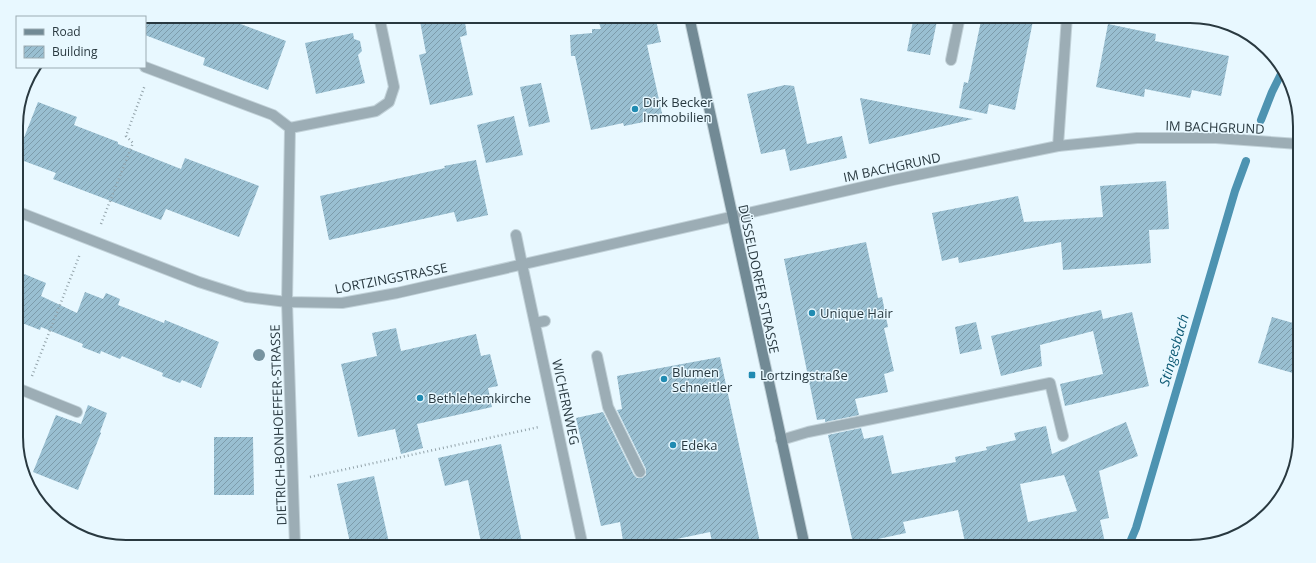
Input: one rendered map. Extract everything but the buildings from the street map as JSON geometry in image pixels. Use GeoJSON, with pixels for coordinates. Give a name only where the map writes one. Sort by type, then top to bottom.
{"type":"FeatureCollection","features":[{"type":"Feature","properties":{"kind":"main road","name":"DÜSSELDORFER STRASSE"},"geometry":{"type":"LineString","coordinates":[[691,23],[803,540]]}},
{"type":"Feature","properties":{"kind":"street"},"geometry":{"type":"LineString","coordinates":[[148,68],[273,115],[290,128],[376,111],[389,102],[394,87],[380,23]]}},
{"type":"Feature","properties":{"kind":"street"},"geometry":{"type":"LineString","coordinates":[[951,60],[959,23]]}},
{"type":"Feature","properties":{"kind":"street"},"geometry":{"type":"LineString","coordinates":[[1058,146],[1067,23]]}},
{"type":"Feature","properties":{"kind":"street","name":"DIETRICH-BONHOEFFER-STRASSE"},"geometry":{"type":"LineString","coordinates":[[290,128],[287,302],[295,540]]}},
{"type":"Feature","properties":{"kind":"street","name":"IM BACHGRUND"},"geometry":{"type":"LineString","coordinates":[[732,216],[893,180],[1058,146],[1137,138],[1216,138],[1293,144]]}},
{"type":"Feature","properties":{"kind":"street","name":"LORTZINGSTRASSE"},"geometry":{"type":"LineString","coordinates":[[23,214],[199,282],[246,297],[287,302],[342,302],[397,293],[732,216]]}},
{"type":"Feature","properties":{"kind":"street","name":"WICHERNWEG"},"geometry":{"type":"LineString","coordinates":[[516,234],[522,264],[540,322],[557,423],[582,540]]}},
{"type":"Feature","properties":{"kind":"street"},"geometry":{"type":"LineString","coordinates":[[597,356],[608,408],[640,472]]}},
{"type":"Feature","properties":{"kind":"street"},"geometry":{"type":"LineString","coordinates":[[781,440],[808,432],[1050,383],[1063,436]]}},
{"type":"Feature","properties":{"kind":"street"},"geometry":{"type":"LineString","coordinates":[[23,391],[77,412]]}},
{"type":"Feature","properties":{"kind":"path"},"geometry":{"type":"LineString","coordinates":[[23,386],[133,143],[126,136],[148,68]]}},
{"type":"Feature","properties":{"kind":"path"},"geometry":{"type":"LineString","coordinates":[[293,481],[557,423]]}},
{"type":"Feature","properties":{"kind":"waterway","name":"Stingesbach"},"geometry":{"type":"LineString","coordinates":[[1261,120],[1280,76]]}},
{"type":"Feature","properties":{"kind":"waterway","name":"Stingesbach"},"geometry":{"type":"LineString","coordinates":[[1131,540],[1136,528],[1235,191],[1246,161]]}},
{"type":"Feature","properties":{"kind":"place","name":"Dirk Becker Immobilien"},"geometry":{"type":"Point","coordinates":[635,109]}},
{"type":"Feature","properties":{"kind":"place","name":"Unique Hair"},"geometry":{"type":"Point","coordinates":[812,313]}},
{"type":"Feature","properties":{"kind":"place","name":"Lortzingstraße"},"geometry":{"type":"Point","coordinates":[752,375]}},
{"type":"Feature","properties":{"kind":"place","name":"Blumen Schneitler"},"geometry":{"type":"Point","coordinates":[664,379]}},
{"type":"Feature","properties":{"kind":"place","name":"Bethlehemkirche"},"geometry":{"type":"Point","coordinates":[420,398]}},
{"type":"Feature","properties":{"kind":"place","name":"Edeka"},"geometry":{"type":"Point","coordinates":[673,445]}}]}
